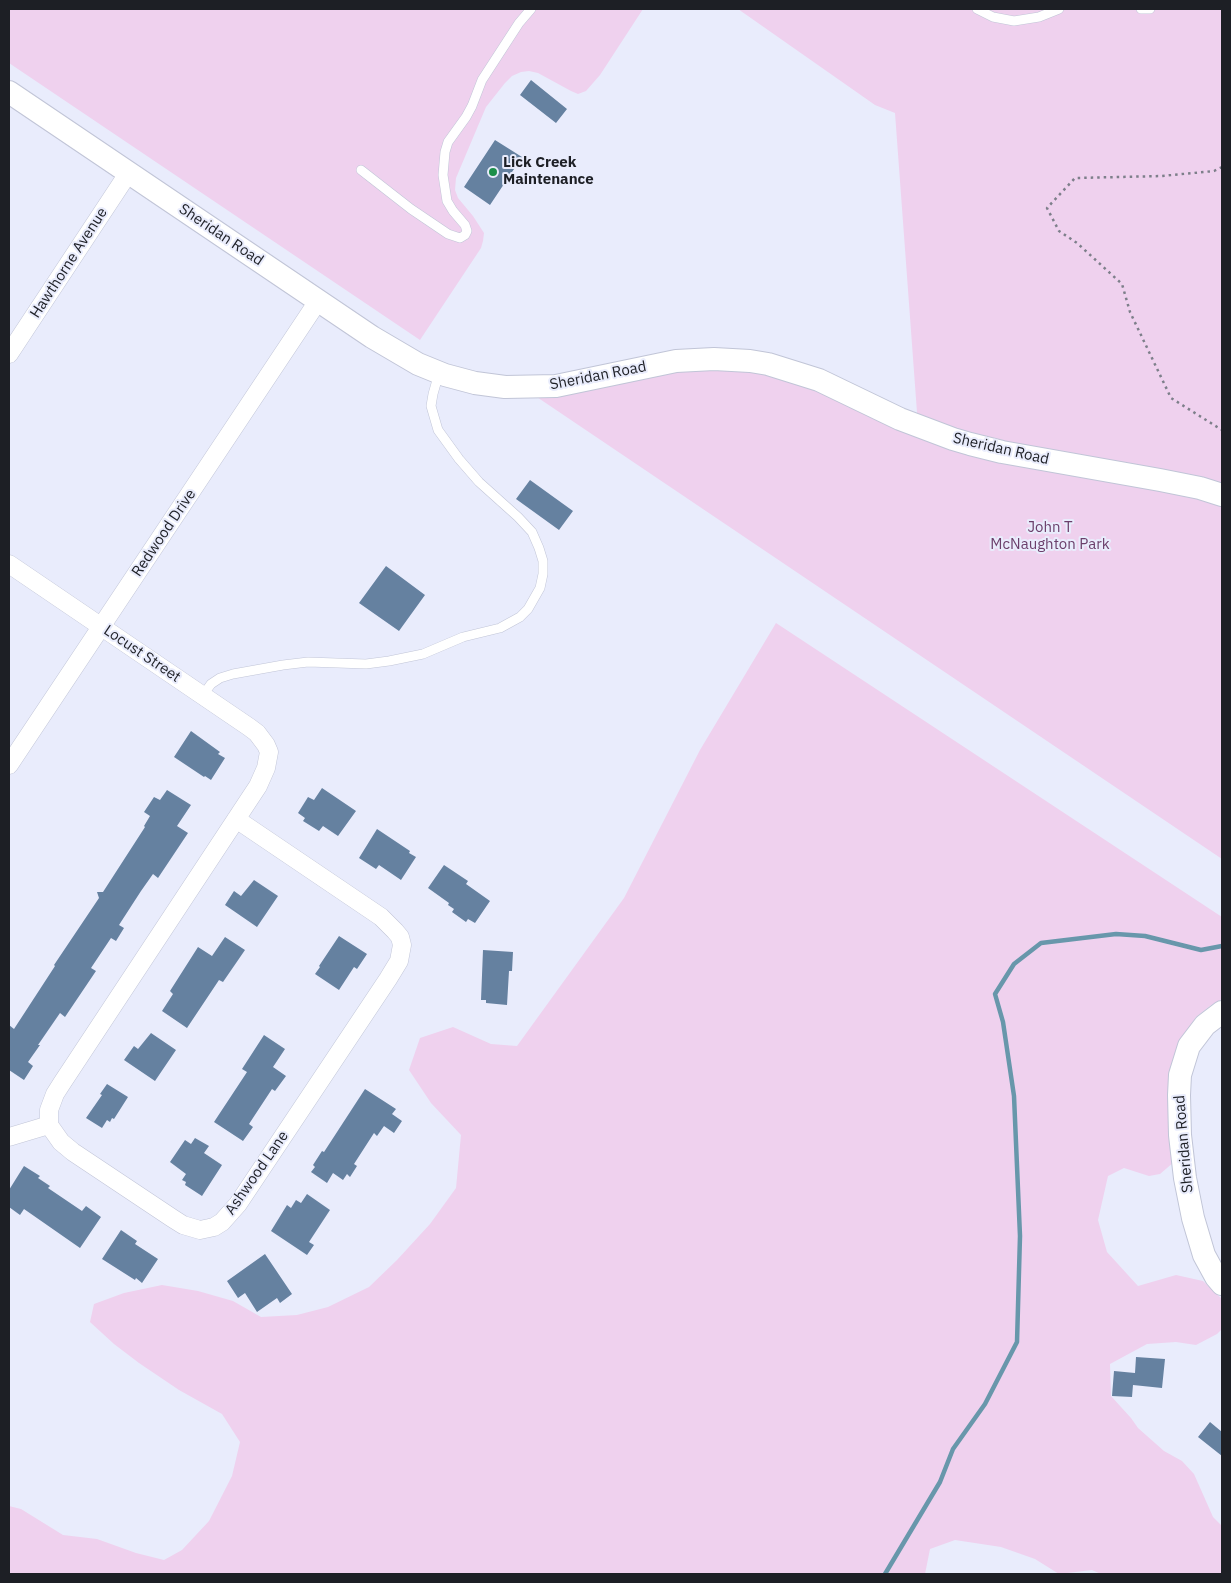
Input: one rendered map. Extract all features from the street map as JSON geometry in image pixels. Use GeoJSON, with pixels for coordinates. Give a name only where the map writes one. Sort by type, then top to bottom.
{"type":"FeatureCollection","features":[{"type":"Feature","properties":{"kind":"street","name":"Sheridan Road"},"geometry":{"type":"LineString","coordinates":[[9,92],[392,350],[418,364],[439,372],[475,383],[522,387],[556,386],[676,361],[714,359],[750,361],[768,364],[819,380],[900,419],[970,444],[1012,454],[1200,488],[1222,495]]}},
{"type":"Feature","properties":{"kind":"street","name":"Hawthorne Avenue"},"geometry":{"type":"LineString","coordinates":[[9,354],[129,172]]}},
{"type":"Feature","properties":{"kind":"street","name":"Redwood Drive"},"geometry":{"type":"LineString","coordinates":[[9,765],[318,301]]}},
{"type":"Feature","properties":{"kind":"street","name":"Locust Street"},"geometry":{"type":"LineString","coordinates":[[9,564],[257,733],[269,752],[262,778],[236,819]]}},
{"type":"Feature","properties":{"kind":"street"},"geometry":{"type":"LineString","coordinates":[[9,1137],[49,1125],[50,1104],[58,1088],[236,819]]}},
{"type":"Feature","properties":{"kind":"street","name":"Ashwood Lane"},"geometry":{"type":"LineString","coordinates":[[49,1125],[61,1142],[73,1152],[172,1218],[192,1229],[207,1230],[214,1227],[230,1214],[238,1204],[394,969],[401,954],[402,945],[400,938],[390,925],[236,819]]}},
{"type":"Feature","properties":{"kind":"street","name":"Sheridan Road"},"geometry":{"type":"LineString","coordinates":[[1222,1012],[1205,1026],[1189,1046],[1180,1075],[1178,1095],[1185,1178],[1193,1218],[1204,1254],[1213,1272],[1222,1284]]}},
{"type":"Feature","properties":{"kind":"lane"},"geometry":{"type":"LineString","coordinates":[[361,170],[411,209],[448,234],[460,238],[465,235],[467,230],[465,226],[447,201],[443,175],[445,152],[454,133],[472,106],[482,80],[519,22],[531,9]]}},
{"type":"Feature","properties":{"kind":"lane"},"geometry":{"type":"LineString","coordinates":[[977,9],[992,17],[1014,21],[1039,17],[1059,9]]}},
{"type":"Feature","properties":{"kind":"lane"},"geometry":{"type":"LineString","coordinates":[[1142,9],[1150,9]]}},
{"type":"Feature","properties":{"kind":"lane"},"geometry":{"type":"LineString","coordinates":[[203,695],[211,684],[220,678],[233,674],[308,662],[366,664],[422,654],[463,638],[500,628],[520,617],[528,609],[540,588],[543,574],[543,561],[539,548],[532,532],[479,482],[438,430],[431,406],[439,372]]}},
{"type":"Feature","properties":{"kind":"path"},"geometry":{"type":"LineString","coordinates":[[1222,167],[1214,171],[1162,176],[1075,178],[1047,208],[1059,231],[1077,243],[1122,284],[1130,312],[1171,398],[1222,430]]}},
{"type":"Feature","properties":{"kind":"green space"},"geometry":{"type":"Polygon","coordinates":[[[9,9],[643,9],[600,75],[586,91],[578,94],[538,73],[521,72],[512,76],[505,83],[486,107],[456,178],[455,190],[458,198],[484,233],[483,241],[481,248],[420,340],[9,63],[9,9]]]}},
{"type":"Feature","properties":{"kind":"green space","name":"John T McNaughton Park"},"geometry":{"type":"Polygon","coordinates":[[[738,9],[1222,9],[1222,859],[522,387],[730,359],[918,426],[895,113],[875,105],[738,9]]]}},
{"type":"Feature","properties":{"kind":"green space"},"geometry":{"type":"Polygon","coordinates":[[[776,623],[1222,917],[1222,999],[1196,1017],[1174,1056],[1171,1074],[1174,1162],[1160,1174],[1149,1176],[1124,1168],[1108,1176],[1098,1220],[1107,1252],[1138,1286],[1176,1275],[1203,1281],[1222,1299],[1222,1329],[1217,1334],[1196,1345],[1176,1342],[1147,1344],[1110,1364],[1111,1396],[1138,1428],[1164,1451],[1182,1461],[1194,1474],[1213,1517],[1222,1526],[1222,1574],[1101,1574],[1092,1570],[1059,1574],[1035,1559],[1001,1547],[955,1540],[930,1549],[925,1574],[9,1574],[9,1506],[21,1509],[63,1535],[97,1539],[136,1553],[164,1560],[182,1550],[209,1521],[232,1476],[240,1442],[222,1414],[179,1390],[139,1363],[90,1322],[94,1304],[124,1293],[162,1285],[198,1291],[233,1301],[261,1317],[297,1315],[328,1307],[369,1287],[397,1260],[430,1224],[456,1188],[461,1135],[431,1103],[409,1070],[420,1038],[453,1027],[491,1044],[517,1046],[624,898],[700,750],[776,623]]]}},
{"type":"Feature","properties":{"kind":"building"},"geometry":{"type":"Polygon","coordinates":[[[531,80],[567,109],[556,123],[520,95],[531,80]]]}},
{"type":"Feature","properties":{"kind":"building"},"geometry":{"type":"Polygon","coordinates":[[[495,140],[522,157],[490,205],[464,187],[495,140]]]}},
{"type":"Feature","properties":{"kind":"building"},"geometry":{"type":"Polygon","coordinates":[[[530,480],[573,511],[559,530],[516,499],[530,480]]]}},
{"type":"Feature","properties":{"kind":"building"},"geometry":{"type":"Polygon","coordinates":[[[386,566],[425,595],[399,631],[359,603],[386,566]]]}},
{"type":"Feature","properties":{"kind":"building"},"geometry":{"type":"Polygon","coordinates":[[[191,731],[220,752],[218,754],[225,758],[211,780],[174,757],[191,731]]]}},
{"type":"Feature","properties":{"kind":"building"},"geometry":{"type":"Polygon","coordinates":[[[322,788],[356,811],[338,836],[323,826],[319,831],[303,821],[305,818],[298,813],[308,797],[314,800],[322,788]]]}},
{"type":"Feature","properties":{"kind":"building"},"geometry":{"type":"Polygon","coordinates":[[[167,790],[191,805],[177,826],[188,833],[158,878],[153,874],[141,891],[119,925],[124,928],[116,941],[111,938],[91,968],[96,971],[65,1017],[60,1013],[38,1045],[40,1045],[28,1062],[33,1066],[24,1080],[9,1070],[9,1025],[14,1029],[99,898],[97,892],[103,892],[145,827],[150,816],[144,812],[154,797],[160,800],[167,790]]]}},
{"type":"Feature","properties":{"kind":"building"},"geometry":{"type":"Polygon","coordinates":[[[377,829],[416,857],[401,880],[379,865],[376,869],[359,858],[377,829]]]}},
{"type":"Feature","properties":{"kind":"building"},"geometry":{"type":"Polygon","coordinates":[[[444,865],[468,881],[466,884],[490,901],[475,923],[468,919],[466,922],[452,912],[454,909],[448,905],[449,903],[428,888],[444,865]]]}},
{"type":"Feature","properties":{"kind":"building"},"geometry":{"type":"Polygon","coordinates":[[[254,880],[278,896],[257,927],[225,905],[234,891],[241,896],[254,880]]]}},
{"type":"Feature","properties":{"kind":"building"},"geometry":{"type":"Polygon","coordinates":[[[339,936],[367,954],[357,969],[354,967],[339,990],[315,974],[339,936]]]}},
{"type":"Feature","properties":{"kind":"building"},"geometry":{"type":"Polygon","coordinates":[[[225,937],[245,950],[223,982],[219,980],[187,1028],[162,1011],[173,994],[170,991],[198,947],[212,956],[225,937]]]}},
{"type":"Feature","properties":{"kind":"building"},"geometry":{"type":"Polygon","coordinates":[[[483,950],[513,952],[512,971],[509,971],[507,1005],[486,1003],[486,1000],[481,1000],[483,950]]]}},
{"type":"Feature","properties":{"kind":"building"},"geometry":{"type":"Polygon","coordinates":[[[151,1033],[176,1050],[155,1081],[124,1060],[134,1046],[138,1049],[151,1033]]]}},
{"type":"Feature","properties":{"kind":"building"},"geometry":{"type":"Polygon","coordinates":[[[264,1035],[285,1049],[273,1067],[286,1076],[275,1091],[272,1089],[249,1124],[253,1127],[243,1141],[214,1122],[247,1072],[242,1069],[264,1035]]]}},
{"type":"Feature","properties":{"kind":"building"},"geometry":{"type":"Polygon","coordinates":[[[107,1084],[128,1097],[114,1119],[112,1118],[110,1122],[107,1120],[102,1128],[86,1118],[102,1095],[100,1094],[107,1084]]]}},
{"type":"Feature","properties":{"kind":"building"},"geometry":{"type":"Polygon","coordinates":[[[365,1089],[396,1109],[392,1114],[402,1121],[394,1133],[384,1126],[377,1136],[374,1133],[354,1164],[357,1166],[350,1177],[347,1174],[343,1180],[333,1173],[327,1183],[311,1172],[315,1167],[313,1165],[322,1151],[324,1152],[365,1089]]]}},
{"type":"Feature","properties":{"kind":"building"},"geometry":{"type":"Polygon","coordinates":[[[195,1138],[209,1146],[204,1153],[222,1165],[202,1196],[185,1185],[186,1182],[182,1180],[186,1174],[170,1162],[185,1140],[191,1144],[195,1138]]]}},
{"type":"Feature","properties":{"kind":"building"},"geometry":{"type":"Polygon","coordinates":[[[24,1166],[40,1176],[38,1178],[50,1186],[48,1188],[82,1211],[86,1206],[101,1217],[80,1248],[24,1209],[20,1215],[9,1207],[9,1190],[24,1166]]]}},
{"type":"Feature","properties":{"kind":"building"},"geometry":{"type":"Polygon","coordinates":[[[307,1194],[330,1210],[309,1242],[314,1245],[307,1255],[271,1231],[287,1205],[291,1208],[296,1200],[301,1203],[307,1194]]]}},
{"type":"Feature","properties":{"kind":"building"},"geometry":{"type":"Polygon","coordinates":[[[121,1230],[137,1241],[135,1244],[158,1259],[142,1283],[102,1259],[121,1230]]]}},
{"type":"Feature","properties":{"kind":"building"},"geometry":{"type":"Polygon","coordinates":[[[265,1254],[292,1294],[280,1303],[277,1298],[257,1312],[245,1293],[238,1298],[227,1281],[265,1254]]]}},
{"type":"Feature","properties":{"kind":"building"},"geometry":{"type":"Polygon","coordinates":[[[1136,1357],[1165,1359],[1162,1388],[1133,1385],[1132,1397],[1112,1396],[1114,1371],[1135,1373],[1136,1357]]]}},
{"type":"Feature","properties":{"kind":"building"},"geometry":{"type":"Polygon","coordinates":[[[1210,1422],[1222,1432],[1222,1456],[1198,1437],[1210,1422]]]}},
{"type":"Feature","properties":{"kind":"waterway"},"geometry":{"type":"LineString","coordinates":[[885,1574],[940,1482],[953,1449],[985,1404],[1017,1342],[1020,1236],[1014,1096],[1003,1022],[995,994],[1014,964],[1041,943],[1116,934],[1145,936],[1201,950],[1222,946]]}},
{"type":"Feature","properties":{"kind":"place","name":"Lick Creek Maintenance"},"geometry":{"type":"Point","coordinates":[493,172]}}]}
